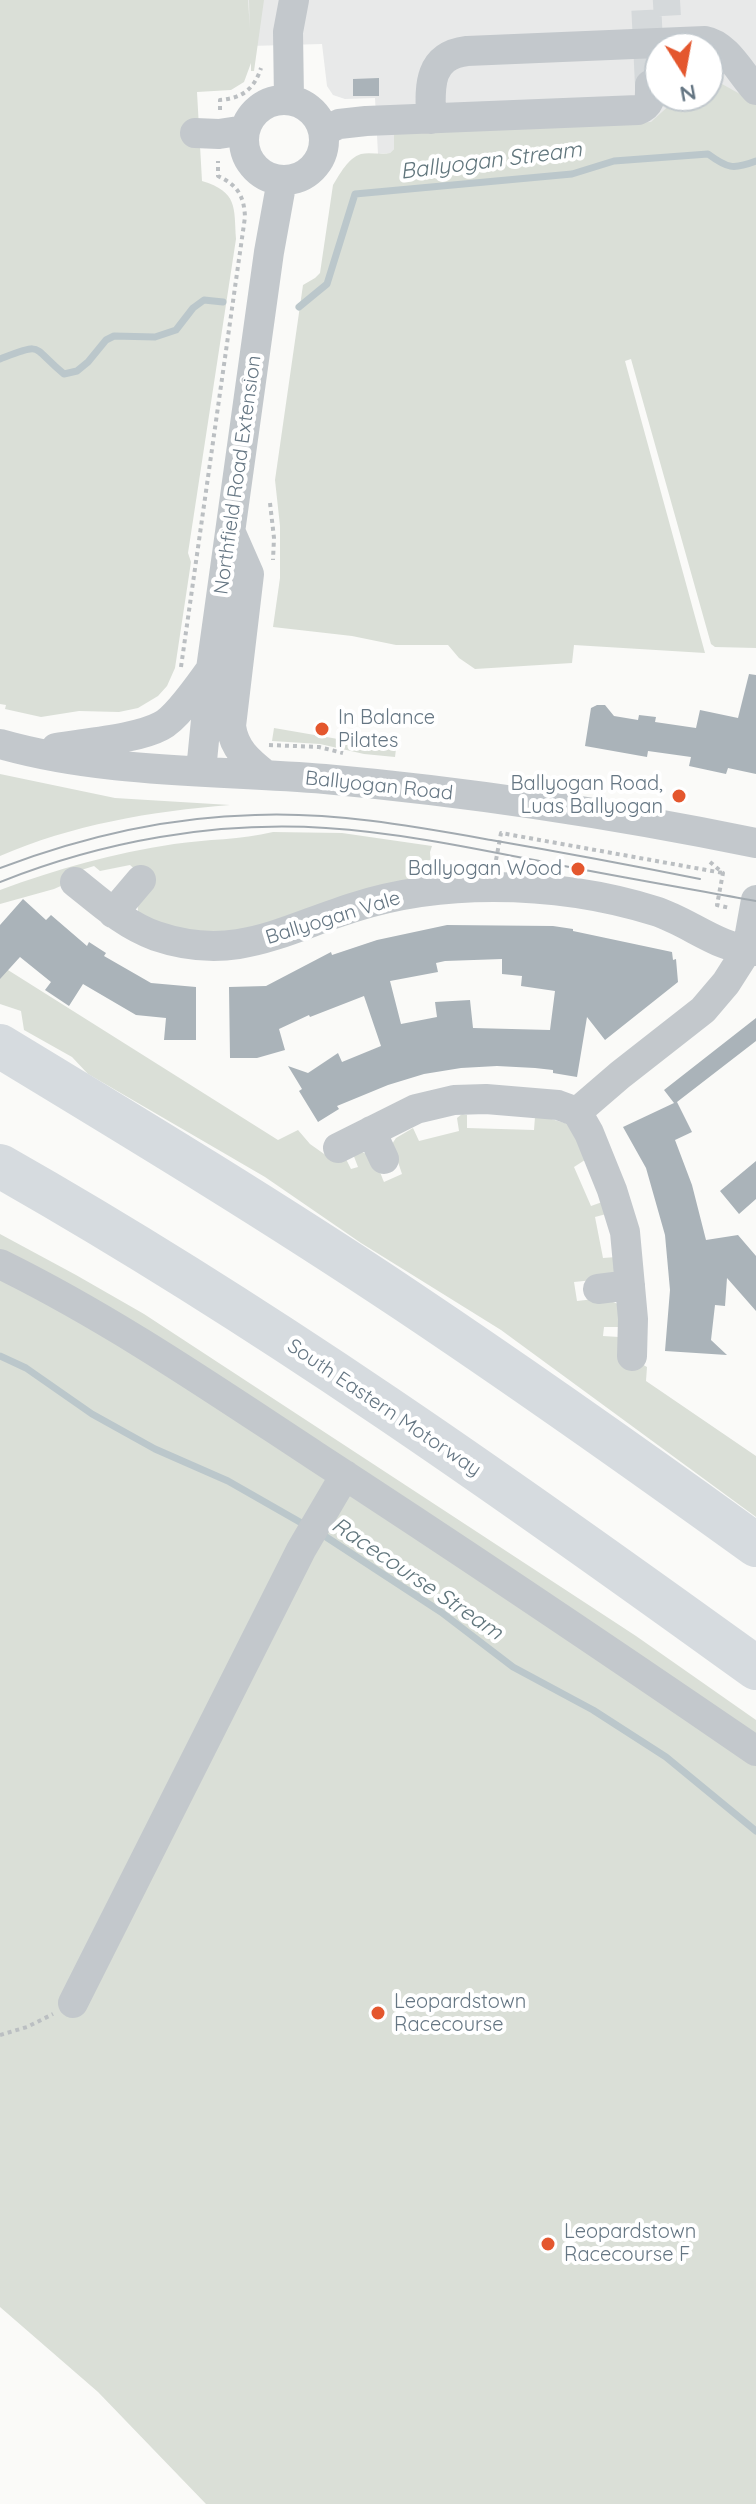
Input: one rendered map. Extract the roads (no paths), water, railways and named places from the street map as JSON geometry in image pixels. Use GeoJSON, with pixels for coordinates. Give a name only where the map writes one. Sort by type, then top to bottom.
{"type":"FeatureCollection","features":[{"type":"Feature","properties":{"kind":"highway"},"geometry":{"type":"LineString","coordinates":[[0,1046],[301,1231],[407,1300],[756,1545]]}},
{"type":"Feature","properties":{"kind":"highway"},"geometry":{"type":"LineString","coordinates":[[0,1072],[233,1211],[412,1327],[756,1567]]}},
{"type":"Feature","properties":{"kind":"highway","name":"South Eastern Motorway"},"geometry":{"type":"LineString","coordinates":[[0,1166],[153,1255],[256,1322],[467,1464],[756,1668]]}},
{"type":"Feature","properties":{"kind":"highway"},"geometry":{"type":"LineString","coordinates":[[0,1187],[136,1265],[263,1348],[621,1593],[756,1668]]}},
{"type":"Feature","properties":{"kind":"street"},"geometry":{"type":"LineString","coordinates":[[289,99],[288,32],[294,0]]}},
{"type":"Feature","properties":{"kind":"street"},"geometry":{"type":"LineString","coordinates":[[431,119],[430,81],[435,70],[450,55],[467,51],[705,41],[715,43],[722,49],[756,90]]}},
{"type":"Feature","properties":{"kind":"street"},"geometry":{"type":"LineString","coordinates":[[289,99],[311,109],[319,119],[324,131],[322,155],[306,173],[295,178],[282,180],[263,174],[249,159],[244,141],[245,130],[249,120],[266,104],[289,99]]}},
{"type":"Feature","properties":{"kind":"street"},"geometry":{"type":"LineString","coordinates":[[324,131],[339,124],[644,108]]}},
{"type":"Feature","properties":{"kind":"street"},"geometry":{"type":"LineString","coordinates":[[195,133],[219,134],[245,130]]}},
{"type":"Feature","properties":{"kind":"street","name":"Northfield Road Extension"},"geometry":{"type":"LineString","coordinates":[[201,771],[230,531],[255,251],[282,180]]}},
{"type":"Feature","properties":{"kind":"street"},"geometry":{"type":"LineString","coordinates":[[230,531],[249,574],[231,726],[235,744],[247,760],[266,775]]}},
{"type":"Feature","properties":{"kind":"street"},"geometry":{"type":"LineString","coordinates":[[30,752],[128,735],[163,725],[211,669]]}},
{"type":"Feature","properties":{"kind":"street","name":"Ballyogan Road"},"geometry":{"type":"LineString","coordinates":[[0,744],[30,752],[109,764],[372,783],[462,794],[756,843]]}},
{"type":"Feature","properties":{"kind":"street"},"geometry":{"type":"LineString","coordinates":[[113,913],[141,880]]}},
{"type":"Feature","properties":{"kind":"street","name":"Ballyogan Vale"},"geometry":{"type":"LineString","coordinates":[[75,882],[113,913],[156,936],[197,944],[239,945],[265,940],[355,907],[409,894],[468,888],[522,888],[586,895],[657,912],[713,940],[751,950]]}},
{"type":"Feature","properties":{"kind":"street"},"geometry":{"type":"LineString","coordinates":[[577,1112],[703,1010],[751,950],[755,906]]}},
{"type":"Feature","properties":{"kind":"street"},"geometry":{"type":"LineString","coordinates":[[338,1148],[416,1109],[454,1100],[507,1100],[558,1105],[577,1112],[589,1133],[620,1211],[625,1232],[632,1356]]}},
{"type":"Feature","properties":{"kind":"street"},"geometry":{"type":"LineString","coordinates":[[371,1131],[384,1159]]}},
{"type":"Feature","properties":{"kind":"street"},"geometry":{"type":"LineString","coordinates":[[0,1264],[117,1329],[345,1475],[756,1751]]}},
{"type":"Feature","properties":{"kind":"street"},"geometry":{"type":"LineString","coordinates":[[598,1289],[630,1285]]}},
{"type":"Feature","properties":{"kind":"street"},"geometry":{"type":"LineString","coordinates":[[73,2003],[301,1550],[345,1475]]}},
{"type":"Feature","properties":{"kind":"waterway","name":"Ballyogan Stream"},"geometry":{"type":"LineString","coordinates":[[299,307],[327,284],[355,194],[572,174],[614,161],[708,154],[730,166],[756,161]]}},
{"type":"Feature","properties":{"kind":"waterway","name":"Ballyogan Stream"},"geometry":{"type":"LineString","coordinates":[[0,359],[31,349],[41,352],[64,374],[77,371],[106,340],[114,336],[155,337],[176,330],[193,308],[204,300],[223,302]]}},
{"type":"Feature","properties":{"kind":"waterway","name":"Racecourse Stream"},"geometry":{"type":"LineString","coordinates":[[0,1356],[26,1368],[92,1414],[155,1449],[228,1481],[305,1525]]}},
{"type":"Feature","properties":{"kind":"waterway","name":"Racecourse Stream"},"geometry":{"type":"LineString","coordinates":[[320,1533],[441,1612],[513,1667],[593,1710],[666,1757],[756,1831]]}},
{"type":"Feature","properties":{"kind":"tunnel"},"geometry":{"type":"LineString","coordinates":[[647,32],[646,2],[680,0]]}},
{"type":"Feature","properties":{"kind":"tram line"},"geometry":{"type":"LineString","coordinates":[[0,868],[94,838],[157,824],[222,817],[285,815],[403,825],[700,879]]}},
{"type":"Feature","properties":{"kind":"tram line"},"geometry":{"type":"LineString","coordinates":[[0,882],[79,855],[160,837],[243,828],[326,828],[414,838],[756,901]]}},
{"type":"Feature","properties":{"kind":"place","name":"In Balance Pilates"},"geometry":{"type":"Point","coordinates":[322,729]}},
{"type":"Feature","properties":{"kind":"place","name":"Ballyogan Road, Luas Ballyogan"},"geometry":{"type":"Point","coordinates":[679,796]}},
{"type":"Feature","properties":{"kind":"place","name":"Ballyogan Wood"},"geometry":{"type":"Point","coordinates":[578,869]}},
{"type":"Feature","properties":{"kind":"place","name":"Leopardstown Racecourse"},"geometry":{"type":"Point","coordinates":[378,2013]}},
{"type":"Feature","properties":{"kind":"place","name":"Leopardstown Racecourse F"},"geometry":{"type":"Point","coordinates":[548,2244]}}]}
